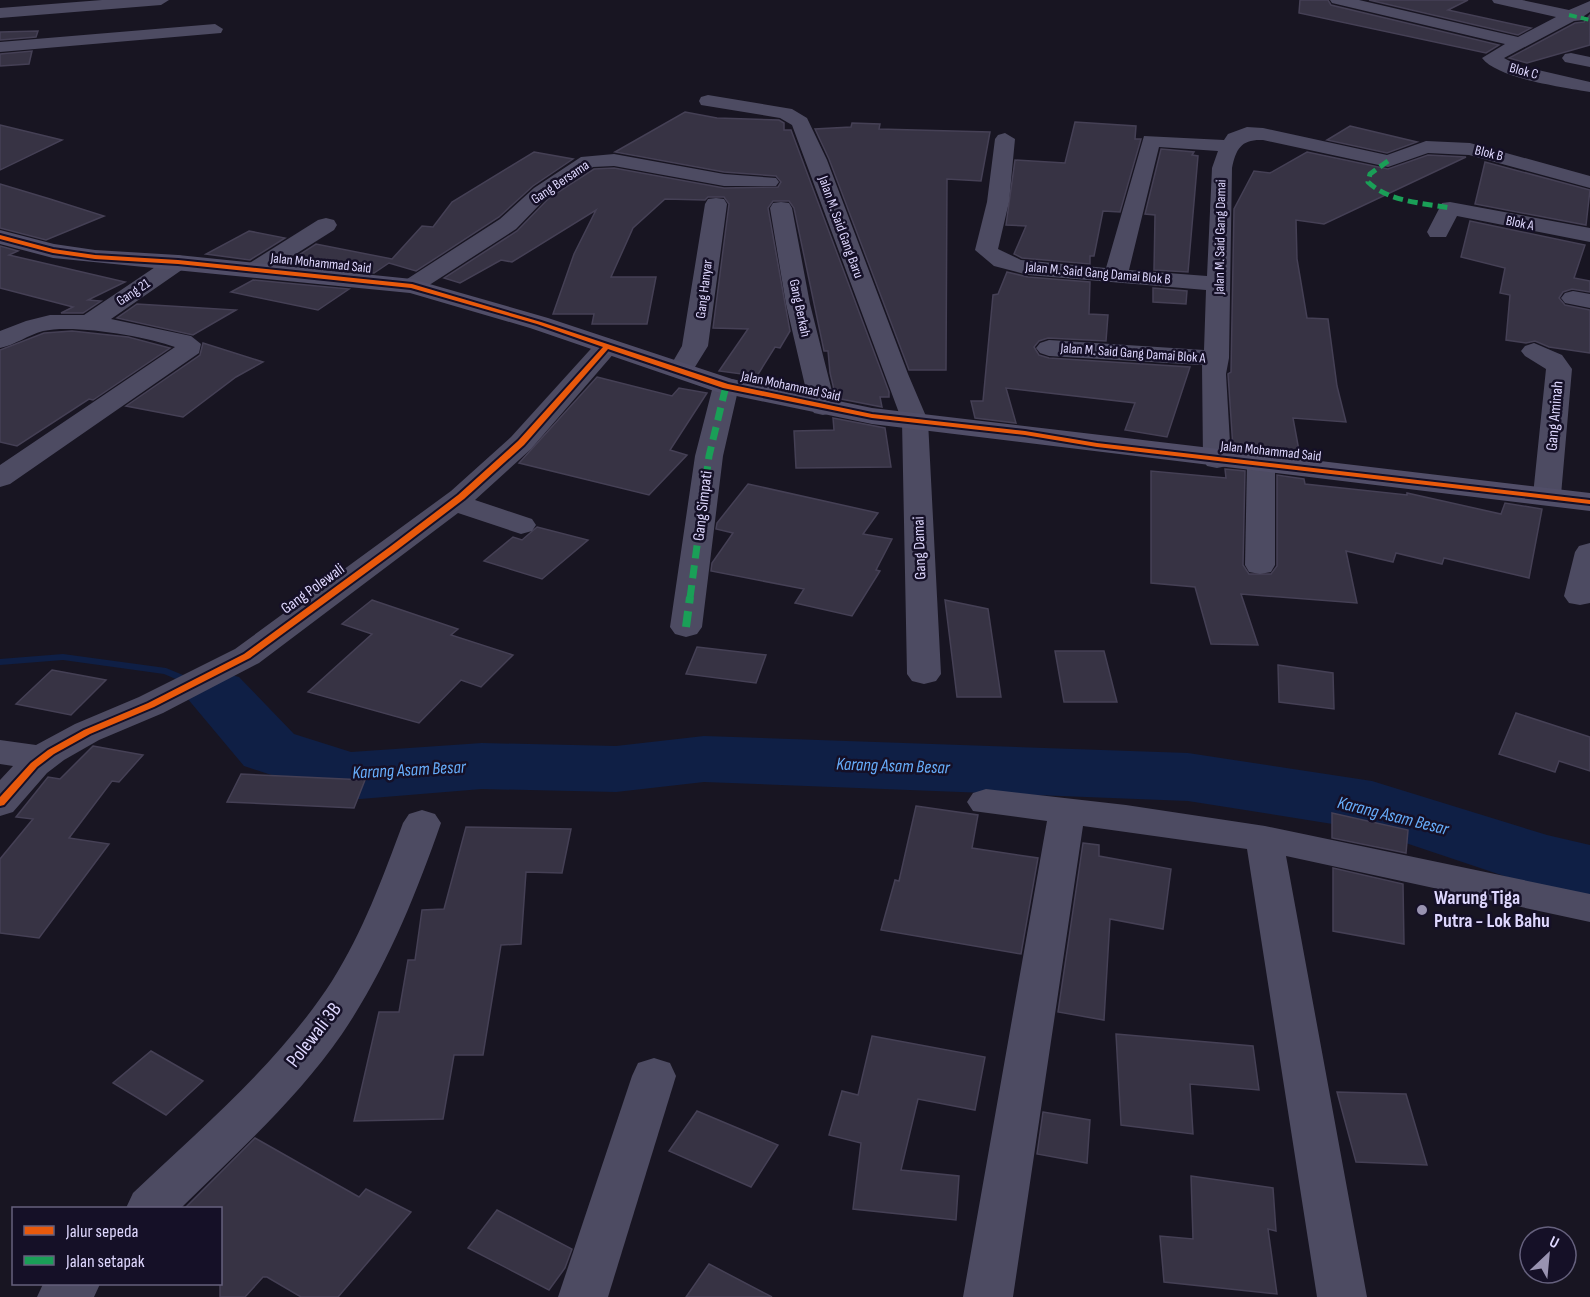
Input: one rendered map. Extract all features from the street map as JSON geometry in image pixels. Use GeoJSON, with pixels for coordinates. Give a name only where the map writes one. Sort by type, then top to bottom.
{"type":"FeatureCollection","features":[{"type":"Feature","properties":{"kind":"street"},"geometry":{"type":"LineString","coordinates":[[0,13],[161,0]]}},
{"type":"Feature","properties":{"kind":"street"},"geometry":{"type":"LineString","coordinates":[[1338,0],[1518,42],[1590,6]]}},
{"type":"Feature","properties":{"kind":"street"},"geometry":{"type":"LineString","coordinates":[[1500,0],[1590,20]]}},
{"type":"Feature","properties":{"kind":"street"},"geometry":{"type":"LineString","coordinates":[[0,47],[215,29]]}},
{"type":"Feature","properties":{"kind":"street","name":"Blok C"},"geometry":{"type":"LineString","coordinates":[[1518,42],[1491,57],[1511,69],[1590,87]]}},
{"type":"Feature","properties":{"kind":"street"},"geometry":{"type":"LineString","coordinates":[[1571,58],[1590,62]]}},
{"type":"Feature","properties":{"kind":"street","name":"Jalan M. Said Gang Baru"},"geometry":{"type":"LineString","coordinates":[[708,101],[784,113],[800,122],[817,160],[895,374],[915,422]]}},
{"type":"Feature","properties":{"kind":"street","name":"Blok B"},"geometry":{"type":"LineString","coordinates":[[1230,146],[1235,138],[1247,134],[1263,134],[1388,161],[1426,147],[1470,149],[1590,182]]}},
{"type":"Feature","properties":{"kind":"street","name":"Jalan M. Said Gang Damai Blok B"},"geometry":{"type":"LineString","coordinates":[[1005,139],[998,202],[986,250],[998,260],[1012,265],[1219,284]]}},
{"type":"Feature","properties":{"kind":"street"},"geometry":{"type":"LineString","coordinates":[[1116,275],[1140,191],[1150,140],[1230,146]]}},
{"type":"Feature","properties":{"kind":"street","name":"Jalan M. Said Gang Damai"},"geometry":{"type":"LineString","coordinates":[[1217,459],[1213,374],[1216,358],[1219,284],[1220,189],[1224,157],[1230,146]]}},
{"type":"Feature","properties":{"kind":"street","name":"Gang Bersama"},"geometry":{"type":"LineString","coordinates":[[412,286],[508,224],[541,192],[588,161],[614,160],[724,180],[769,182]]}},
{"type":"Feature","properties":{"kind":"street","name":"Gang Hanyar"},"geometry":{"type":"LineString","coordinates":[[681,370],[695,346],[716,204]]}},
{"type":"Feature","properties":{"kind":"street","name":"Gang Berkah"},"geometry":{"type":"LineString","coordinates":[[781,208],[798,304],[823,407]]}},
{"type":"Feature","properties":{"kind":"street","name":"Blok A"},"geometry":{"type":"LineString","coordinates":[[1438,232],[1450,208],[1590,235]]}},
{"type":"Feature","properties":{"kind":"street"},"geometry":{"type":"LineString","coordinates":[[256,269],[326,225]]}},
{"type":"Feature","properties":{"kind":"street","name":"Jalan Mohammad Said"},"geometry":{"type":"LineString","coordinates":[[0,237],[53,251],[94,257],[256,269],[412,286],[458,298],[726,386],[823,407],[915,422],[1025,433],[1097,445],[1590,501]]}},
{"type":"Feature","properties":{"kind":"street","name":"Gang 21"},"geometry":{"type":"LineString","coordinates":[[89,323],[178,262]]}},
{"type":"Feature","properties":{"kind":"street"},"geometry":{"type":"LineString","coordinates":[[0,341],[18,331],[58,320],[89,323],[171,338],[189,344],[190,348],[0,478]]}},
{"type":"Feature","properties":{"kind":"street","name":"Gang Polewali"},"geometry":{"type":"LineString","coordinates":[[0,803],[42,758],[87,732],[151,705],[247,656],[454,502],[522,443],[607,346]]}},
{"type":"Feature","properties":{"kind":"street","name":"Jalan M. Said Gang Damai Blok A"},"geometry":{"type":"LineString","coordinates":[[1049,348],[1216,358]]}},
{"type":"Feature","properties":{"kind":"street","name":"Gang Aminah"},"geometry":{"type":"LineString","coordinates":[[1534,351],[1553,360],[1558,369],[1547,495]]}},
{"type":"Feature","properties":{"kind":"street","name":"Gang Simpati"},"geometry":{"type":"LineString","coordinates":[[686,627],[708,456],[726,386]]}},
{"type":"Feature","properties":{"kind":"street","name":"Gang Damai"},"geometry":{"type":"LineString","coordinates":[[915,422],[924,674]]}},
{"type":"Feature","properties":{"kind":"street"},"geometry":{"type":"LineString","coordinates":[[1260,565],[1262,464]]}},
{"type":"Feature","properties":{"kind":"street"},"geometry":{"type":"LineString","coordinates":[[454,502],[521,525]]}},
{"type":"Feature","properties":{"kind":"street"},"geometry":{"type":"LineString","coordinates":[[1580,596],[1590,552]]}},
{"type":"Feature","properties":{"kind":"street"},"geometry":{"type":"LineString","coordinates":[[0,752],[42,758]]}},
{"type":"Feature","properties":{"kind":"street"},"geometry":{"type":"LineString","coordinates":[[986,802],[1264,839],[1423,870],[1590,908]]}},
{"type":"Feature","properties":{"kind":"street"},"geometry":{"type":"LineString","coordinates":[[988,1297],[1067,811]]}},
{"type":"Feature","properties":{"kind":"street","name":"Polewali 3B"},"geometry":{"type":"LineString","coordinates":[[152,1207],[290,1067],[345,995],[379,934],[422,823]]}},
{"type":"Feature","properties":{"kind":"street"},"geometry":{"type":"LineString","coordinates":[[1264,839],[1342,1297]]}},
{"type":"Feature","properties":{"kind":"street"},"geometry":{"type":"LineString","coordinates":[[583,1297],[654,1076]]}},
{"type":"Feature","properties":{"kind":"street"},"geometry":{"type":"LineString","coordinates":[[62,1297],[74,1285]]}},
{"type":"Feature","properties":{"kind":"building"},"geometry":{"type":"Polygon","coordinates":[[[1300,0],[1328,0],[1331,5],[1499,45],[1486,53],[1299,13],[1300,0]]]}},
{"type":"Feature","properties":{"kind":"building"},"geometry":{"type":"Polygon","coordinates":[[[1369,0],[1468,0],[1448,10],[1531,28],[1518,35],[1369,0]]]}},
{"type":"Feature","properties":{"kind":"building"},"geometry":{"type":"Polygon","coordinates":[[[1590,15],[1590,45],[1527,63],[1509,58],[1575,23],[1584,22],[1590,15]]]}},
{"type":"Feature","properties":{"kind":"building"},"geometry":{"type":"Polygon","coordinates":[[[38,31],[36,37],[0,40],[0,32],[38,31]]]}},
{"type":"Feature","properties":{"kind":"building"},"geometry":{"type":"Polygon","coordinates":[[[32,51],[29,64],[0,66],[0,54],[32,51]]]}},
{"type":"Feature","properties":{"kind":"building"},"geometry":{"type":"Polygon","coordinates":[[[685,112],[717,118],[779,120],[784,123],[784,130],[791,130],[889,392],[889,397],[880,397],[882,407],[836,398],[828,351],[824,351],[794,208],[789,201],[773,201],[768,208],[790,331],[780,348],[775,347],[757,376],[719,371],[748,329],[713,328],[729,204],[724,197],[708,197],[705,200],[665,199],[633,228],[611,277],[656,277],[647,324],[592,324],[594,314],[553,314],[574,254],[596,210],[512,262],[501,260],[460,283],[444,278],[517,231],[549,198],[594,169],[614,168],[724,188],[778,187],[781,182],[776,176],[724,172],[615,152],[685,112]]]}},
{"type":"Feature","properties":{"kind":"building"},"geometry":{"type":"Polygon","coordinates":[[[1075,122],[1136,126],[1135,139],[1141,139],[1120,212],[1103,211],[1094,256],[1090,256],[1090,264],[1022,258],[1014,254],[1026,226],[1006,225],[1015,160],[1065,163],[1075,122]]]}},
{"type":"Feature","properties":{"kind":"building"},"geometry":{"type":"Polygon","coordinates":[[[852,123],[880,124],[879,129],[990,132],[981,181],[947,179],[946,370],[909,370],[829,159],[815,129],[851,127],[852,123]]]}},
{"type":"Feature","properties":{"kind":"building"},"geometry":{"type":"Polygon","coordinates":[[[0,125],[62,140],[0,170],[0,125]]]}},
{"type":"Feature","properties":{"kind":"building"},"geometry":{"type":"Polygon","coordinates":[[[1350,126],[1417,142],[1387,153],[1327,140],[1350,126]]]}},
{"type":"Feature","properties":{"kind":"building"},"geometry":{"type":"Polygon","coordinates":[[[1161,149],[1194,152],[1192,155],[1198,156],[1188,272],[1154,270],[1155,215],[1145,214],[1161,149]]]}},
{"type":"Feature","properties":{"kind":"building"},"geometry":{"type":"Polygon","coordinates":[[[534,152],[573,159],[533,186],[499,217],[416,271],[389,263],[374,273],[285,264],[316,244],[392,259],[422,226],[433,227],[452,202],[534,152]]]}},
{"type":"Feature","properties":{"kind":"building"},"geometry":{"type":"Polygon","coordinates":[[[1307,152],[1388,169],[1428,155],[1466,157],[1324,224],[1296,220],[1297,259],[1307,318],[1328,319],[1337,386],[1346,422],[1293,418],[1300,456],[1233,448],[1228,374],[1231,372],[1234,209],[1254,171],[1270,173],[1307,152]]]}},
{"type":"Feature","properties":{"kind":"building"},"geometry":{"type":"Polygon","coordinates":[[[1485,162],[1590,190],[1586,225],[1475,204],[1485,162]]]}},
{"type":"Feature","properties":{"kind":"building"},"geometry":{"type":"Polygon","coordinates":[[[0,184],[104,216],[46,240],[0,228],[0,184]]]}},
{"type":"Feature","properties":{"kind":"building"},"geometry":{"type":"Polygon","coordinates":[[[1470,221],[1585,245],[1574,278],[1590,281],[1590,292],[1572,289],[1563,292],[1559,298],[1565,305],[1590,310],[1590,353],[1549,347],[1535,341],[1526,343],[1506,340],[1510,295],[1500,293],[1505,268],[1461,257],[1470,221]]]}},
{"type":"Feature","properties":{"kind":"building"},"geometry":{"type":"Polygon","coordinates":[[[249,231],[285,238],[250,260],[206,254],[249,231]]]}},
{"type":"Feature","properties":{"kind":"building"},"geometry":{"type":"Polygon","coordinates":[[[0,246],[18,251],[9,255],[125,282],[88,300],[101,301],[83,313],[61,313],[73,307],[0,288],[0,246]]]}},
{"type":"Feature","properties":{"kind":"building"},"geometry":{"type":"Polygon","coordinates":[[[1007,272],[1028,277],[1090,282],[1089,314],[1108,315],[1106,341],[1048,338],[1039,341],[1034,347],[1039,355],[1049,358],[1190,367],[1167,437],[1125,430],[1135,403],[1006,388],[1016,423],[975,418],[971,401],[983,401],[993,295],[998,294],[1007,272]]]}},
{"type":"Feature","properties":{"kind":"building"},"geometry":{"type":"Polygon","coordinates":[[[253,280],[349,289],[318,310],[231,292],[253,280]]]}},
{"type":"Feature","properties":{"kind":"building"},"geometry":{"type":"Polygon","coordinates":[[[1153,288],[1187,291],[1186,304],[1153,302],[1153,288]]]}},
{"type":"Feature","properties":{"kind":"building"},"geometry":{"type":"Polygon","coordinates":[[[137,304],[236,310],[193,335],[117,318],[137,304]]]}},
{"type":"Feature","properties":{"kind":"building"},"geometry":{"type":"Polygon","coordinates":[[[72,331],[128,337],[170,348],[93,400],[89,399],[17,446],[0,442],[0,350],[44,333],[72,331]]]}},
{"type":"Feature","properties":{"kind":"building"},"geometry":{"type":"Polygon","coordinates":[[[203,343],[263,362],[236,377],[183,417],[126,406],[200,355],[203,343]]]}},
{"type":"Feature","properties":{"kind":"building"},"geometry":{"type":"Polygon","coordinates":[[[597,377],[672,396],[679,388],[707,393],[670,450],[687,455],[649,495],[519,463],[597,377]]]}},
{"type":"Feature","properties":{"kind":"building"},"geometry":{"type":"Polygon","coordinates":[[[833,418],[885,428],[891,467],[796,468],[794,431],[834,430],[833,418]]]}},
{"type":"Feature","properties":{"kind":"building"},"geometry":{"type":"Polygon","coordinates":[[[1225,469],[1245,471],[1243,565],[1249,574],[1271,574],[1277,566],[1277,475],[1304,479],[1305,484],[1407,495],[1407,493],[1501,514],[1505,503],[1542,509],[1529,578],[1444,558],[1442,564],[1396,553],[1393,562],[1346,551],[1357,603],[1241,594],[1258,645],[1211,644],[1195,587],[1151,583],[1151,471],[1226,478],[1225,469]]]}},
{"type":"Feature","properties":{"kind":"building"},"geometry":{"type":"Polygon","coordinates":[[[748,484],[878,513],[863,534],[892,539],[876,570],[880,571],[852,616],[795,603],[804,589],[711,571],[712,563],[733,533],[716,529],[717,523],[748,484]]]}},
{"type":"Feature","properties":{"kind":"building"},"geometry":{"type":"Polygon","coordinates":[[[537,527],[588,540],[542,579],[484,561],[513,537],[522,540],[537,527]]]}},
{"type":"Feature","properties":{"kind":"building"},"geometry":{"type":"Polygon","coordinates":[[[372,600],[458,629],[451,635],[513,655],[481,687],[461,680],[419,723],[308,692],[372,634],[342,624],[372,600]]]}},
{"type":"Feature","properties":{"kind":"building"},"geometry":{"type":"Polygon","coordinates":[[[945,600],[988,609],[1001,697],[957,697],[945,600]]]}},
{"type":"Feature","properties":{"kind":"building"},"geometry":{"type":"Polygon","coordinates":[[[697,647],[766,655],[756,683],[686,674],[697,647]]]}},
{"type":"Feature","properties":{"kind":"building"},"geometry":{"type":"Polygon","coordinates":[[[1055,651],[1104,651],[1117,702],[1064,702],[1055,651]]]}},
{"type":"Feature","properties":{"kind":"building"},"geometry":{"type":"Polygon","coordinates":[[[1278,665],[1333,673],[1334,709],[1279,702],[1278,665]]]}},
{"type":"Feature","properties":{"kind":"building"},"geometry":{"type":"Polygon","coordinates":[[[52,670],[106,680],[71,715],[16,704],[52,670]]]}},
{"type":"Feature","properties":{"kind":"building"},"geometry":{"type":"Polygon","coordinates":[[[1516,713],[1590,737],[1590,771],[1559,761],[1555,772],[1499,754],[1516,713]]]}},
{"type":"Feature","properties":{"kind":"building"},"geometry":{"type":"Polygon","coordinates":[[[93,746],[143,755],[119,782],[112,781],[69,838],[109,844],[39,938],[0,933],[0,859],[33,819],[16,817],[48,777],[60,779],[93,746]]]}},
{"type":"Feature","properties":{"kind":"building"},"geometry":{"type":"Polygon","coordinates":[[[241,774],[365,780],[354,808],[227,802],[241,774]]]}},
{"type":"Feature","properties":{"kind":"building"},"geometry":{"type":"Polygon","coordinates":[[[916,806],[978,815],[972,848],[1038,858],[1021,954],[881,930],[895,880],[899,881],[916,806]]]}},
{"type":"Feature","properties":{"kind":"building"},"geometry":{"type":"Polygon","coordinates":[[[1332,813],[1408,830],[1406,853],[1332,838],[1332,813]]]}},
{"type":"Feature","properties":{"kind":"building"},"geometry":{"type":"Polygon","coordinates":[[[466,827],[571,829],[562,873],[526,872],[521,944],[501,945],[483,1055],[454,1055],[443,1119],[354,1121],[379,1012],[399,1012],[408,960],[415,960],[422,910],[444,909],[466,827]]]}},
{"type":"Feature","properties":{"kind":"building"},"geometry":{"type":"Polygon","coordinates":[[[1083,843],[1099,845],[1099,856],[1171,869],[1163,929],[1110,919],[1104,1020],[1058,1012],[1083,843]]]}},
{"type":"Feature","properties":{"kind":"building"},"geometry":{"type":"Polygon","coordinates":[[[1333,868],[1403,884],[1404,944],[1333,931],[1333,868]]]}},
{"type":"Feature","properties":{"kind":"building"},"geometry":{"type":"Polygon","coordinates":[[[1116,1034],[1253,1046],[1259,1090],[1190,1084],[1193,1134],[1121,1125],[1116,1034]]]}},
{"type":"Feature","properties":{"kind":"building"},"geometry":{"type":"Polygon","coordinates":[[[872,1036],[985,1057],[975,1110],[918,1099],[901,1170],[959,1176],[956,1220],[853,1209],[861,1143],[829,1135],[842,1091],[858,1095],[872,1036]]]}},
{"type":"Feature","properties":{"kind":"building"},"geometry":{"type":"Polygon","coordinates":[[[151,1051],[203,1081],[166,1115],[113,1083],[151,1051]]]}},
{"type":"Feature","properties":{"kind":"building"},"geometry":{"type":"Polygon","coordinates":[[[1337,1092],[1406,1094],[1427,1165],[1356,1162],[1337,1092]]]}},
{"type":"Feature","properties":{"kind":"building"},"geometry":{"type":"Polygon","coordinates":[[[697,1111],[778,1145],[751,1187],[669,1151],[697,1111]]]}},
{"type":"Feature","properties":{"kind":"building"},"geometry":{"type":"Polygon","coordinates":[[[1043,1112],[1090,1120],[1087,1163],[1037,1154],[1043,1112]]]}},
{"type":"Feature","properties":{"kind":"building"},"geometry":{"type":"Polygon","coordinates":[[[255,1138],[359,1197],[366,1189],[411,1212],[338,1297],[301,1297],[267,1277],[263,1277],[245,1297],[220,1297],[222,1207],[186,1207],[255,1138]]]}},
{"type":"Feature","properties":{"kind":"building"},"geometry":{"type":"Polygon","coordinates":[[[1191,1176],[1273,1188],[1276,1231],[1268,1229],[1277,1294],[1164,1282],[1160,1236],[1193,1239],[1191,1176]]]}},
{"type":"Feature","properties":{"kind":"building"},"geometry":{"type":"Polygon","coordinates":[[[497,1210],[572,1249],[565,1268],[549,1290],[468,1248],[497,1210]]]}},
{"type":"Feature","properties":{"kind":"building"},"geometry":{"type":"Polygon","coordinates":[[[709,1264],[772,1297],[686,1297],[709,1264]]]}},
{"type":"Feature","properties":{"kind":"waterway"},"geometry":{"type":"LineString","coordinates":[[0,662],[63,657],[166,671],[215,692]]}},
{"type":"Feature","properties":{"kind":"waterway","name":"Karang Asam Besar"},"geometry":{"type":"LineString","coordinates":[[215,692],[269,750],[348,776],[482,766],[616,769],[704,759],[1188,777],[1372,806],[1540,860],[1590,872]]}},
{"type":"Feature","properties":{"kind":"marked path"},"geometry":{"type":"LineString","coordinates":[[1569,15],[1590,20]]}},
{"type":"Feature","properties":{"kind":"marked path"},"geometry":{"type":"LineString","coordinates":[[1388,161],[1370,174],[1368,182],[1374,188],[1394,197],[1450,208]]}},
{"type":"Feature","properties":{"kind":"marked path"},"geometry":{"type":"LineString","coordinates":[[686,627],[709,456],[726,386]]}},
{"type":"Feature","properties":{"kind":"cycle path"},"geometry":{"type":"LineString","coordinates":[[0,237],[53,251],[95,257],[178,262],[412,286],[539,323],[726,386],[872,416],[1025,433],[1097,445],[1590,502]]}},
{"type":"Feature","properties":{"kind":"cycle path"},"geometry":{"type":"LineString","coordinates":[[0,803],[34,765],[51,752],[87,732],[151,705],[247,656],[394,548],[461,497],[521,443],[607,346]]}},
{"type":"Feature","properties":{"kind":"place","name":"Warung Tiga Putra - Lok Bahu"},"geometry":{"type":"Point","coordinates":[1422,910]}}]}
